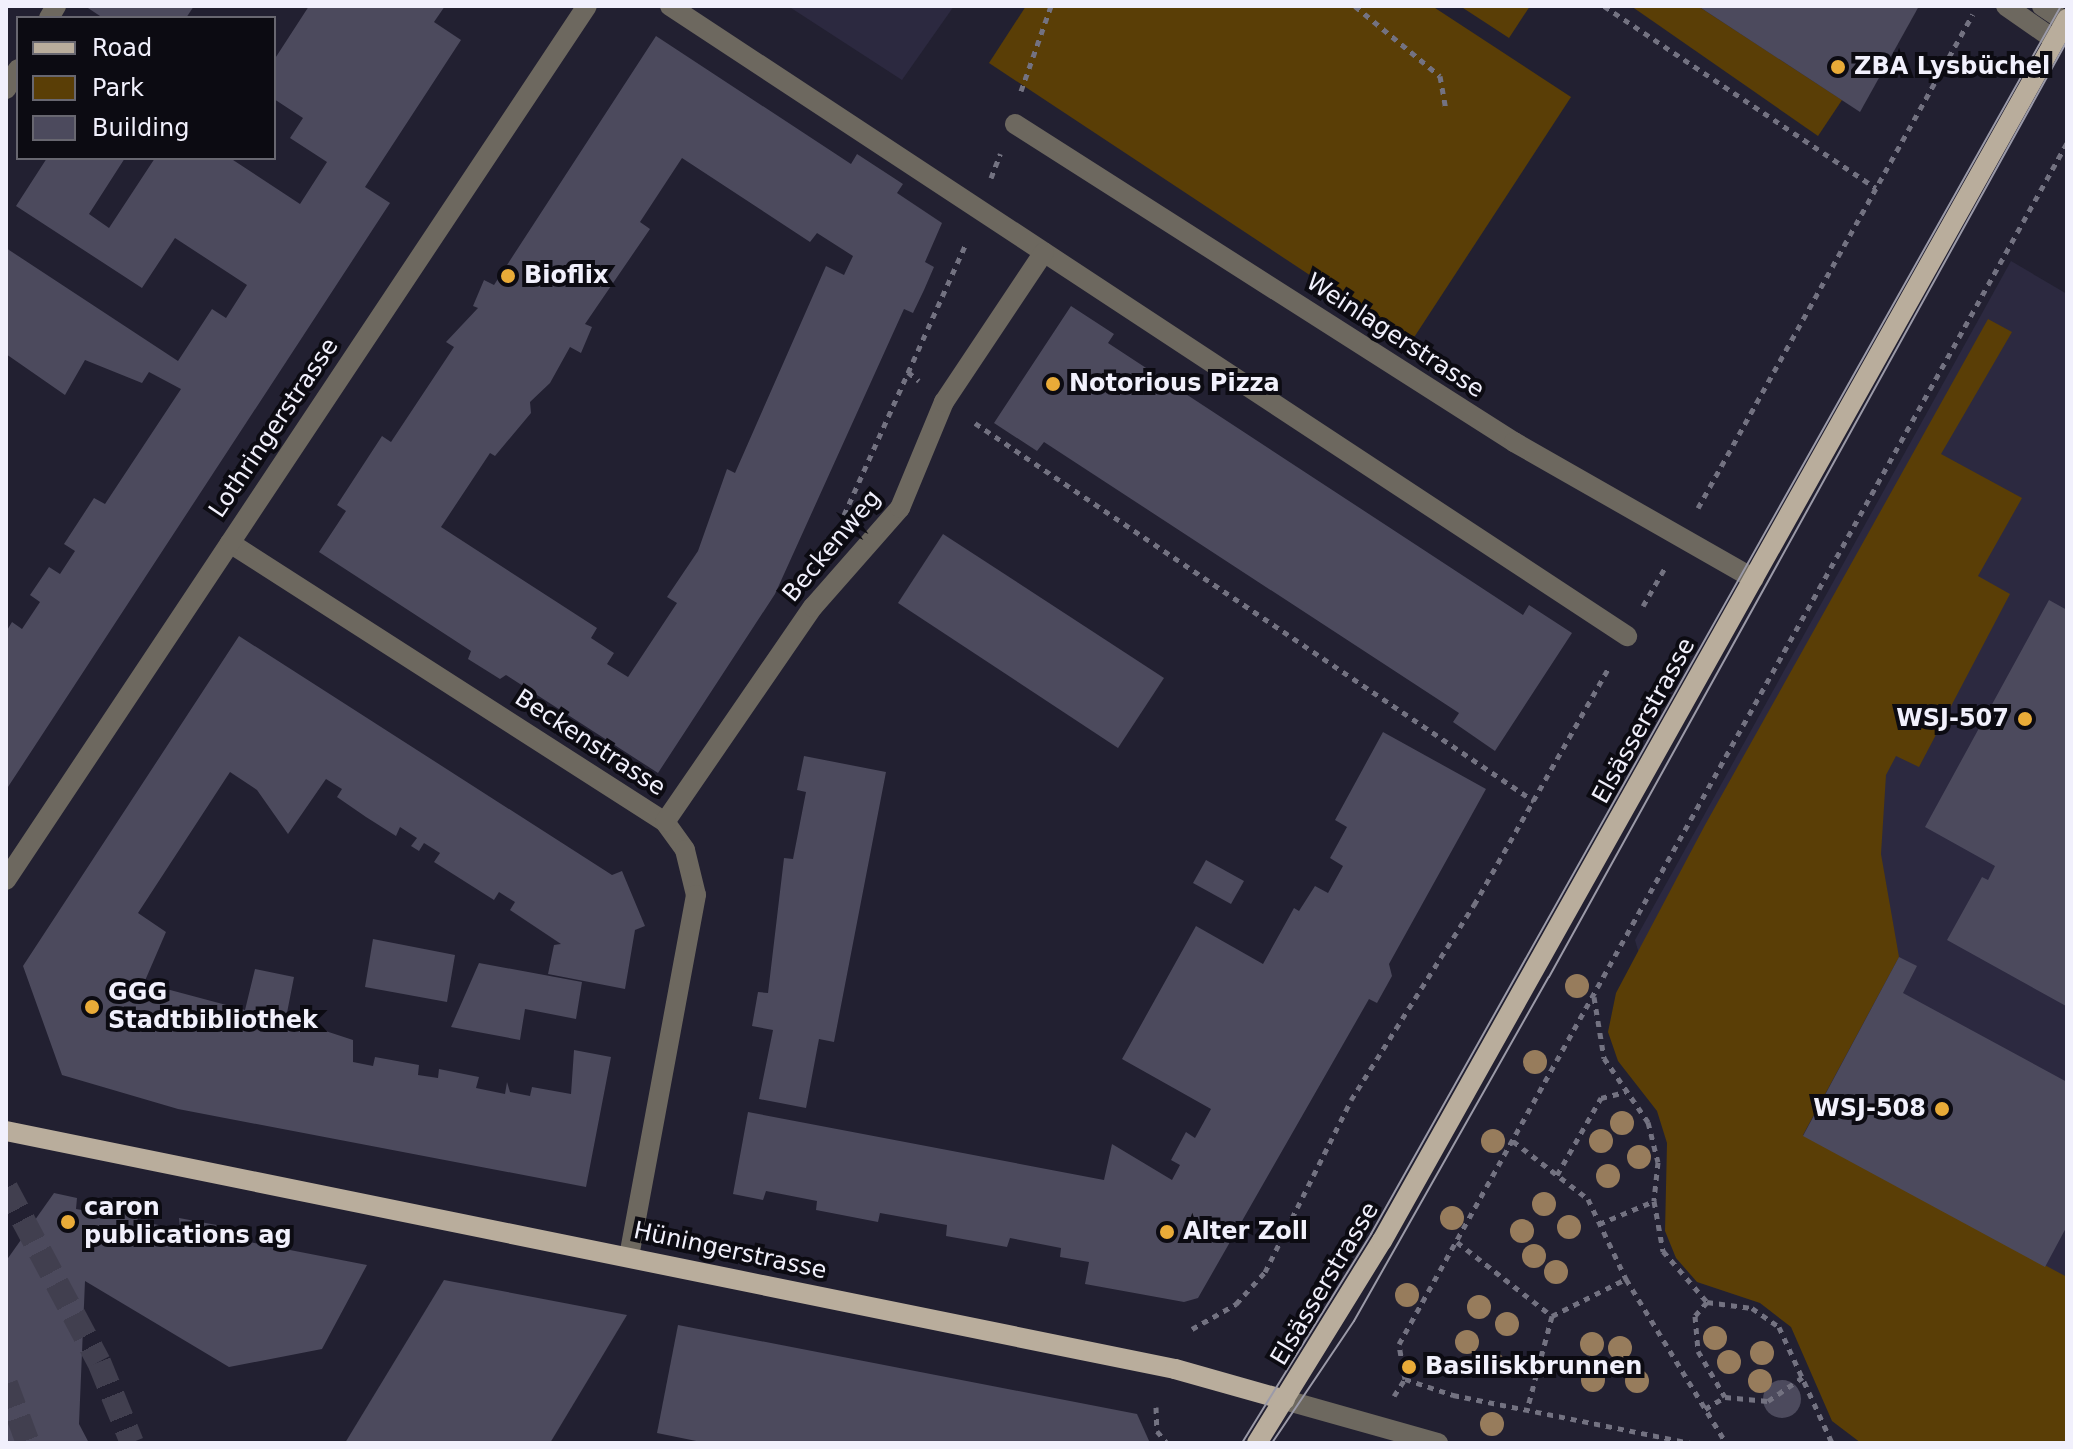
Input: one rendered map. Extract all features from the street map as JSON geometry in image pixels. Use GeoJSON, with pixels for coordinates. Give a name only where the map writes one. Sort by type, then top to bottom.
{"type":"FeatureCollection","features":[{"type":"Feature","properties":{"kind":"main road","name":"Elsässerstrasse"},"geometry":{"type":"LineString","coordinates":[[1257,1443],[1376,1253],[2063,27]]}},
{"type":"Feature","properties":{"kind":"main road","name":"Hüningerstrasse"},"geometry":{"type":"LineString","coordinates":[[6,1131],[1175,1369],[1285,1400]]}},
{"type":"Feature","properties":{"kind":"street","name":"Lothringerstrasse"},"geometry":{"type":"LineString","coordinates":[[6,880],[587,6]]}},
{"type":"Feature","properties":{"kind":"street"},"geometry":{"type":"LineString","coordinates":[[670,6],[1627,636]]}},
{"type":"Feature","properties":{"kind":"street"},"geometry":{"type":"LineString","coordinates":[[2006,6],[2063,27]]}},
{"type":"Feature","properties":{"kind":"street"},"geometry":{"type":"LineString","coordinates":[[2042,6],[2063,27]]}},
{"type":"Feature","properties":{"kind":"street","name":"Weinlagerstrasse"},"geometry":{"type":"LineString","coordinates":[[1015,124],[1514,442],[1754,579]]}},
{"type":"Feature","properties":{"kind":"street","name":"Beckenweg"},"geometry":{"type":"LineString","coordinates":[[665,822],[813,607],[900,508],[944,402],[1044,252]]}},
{"type":"Feature","properties":{"kind":"street","name":"Beckenstrasse"},"geometry":{"type":"LineString","coordinates":[[230,543],[665,822],[685,850],[696,895],[629,1257]]}},
{"type":"Feature","properties":{"kind":"street","name":"Hüningerstrasse"},"geometry":{"type":"LineString","coordinates":[[1285,1400],[1438,1443]]}},
{"type":"Feature","properties":{"kind":"path"},"geometry":{"type":"LineString","coordinates":[[1355,6],[1440,76],[1446,109]]}},
{"type":"Feature","properties":{"kind":"path"},"geometry":{"type":"LineString","coordinates":[[1604,6],[1877,188]]}},
{"type":"Feature","properties":{"kind":"path"},"geometry":{"type":"LineString","coordinates":[[1390,1401],[1405,1379],[1399,1344],[2067,143]]}},
{"type":"Feature","properties":{"kind":"path"},"geometry":{"type":"LineString","coordinates":[[837,531],[980,210]]}},
{"type":"Feature","properties":{"kind":"path"},"geometry":{"type":"LineString","coordinates":[[908,372],[944,402],[1534,801]]}},
{"type":"Feature","properties":{"kind":"path"},"geometry":{"type":"LineString","coordinates":[[1593,996],[1604,1058],[1648,1122],[1658,1162],[1654,1201],[1663,1251],[1707,1302],[1752,1308],[1779,1327],[1832,1443]]}},
{"type":"Feature","properties":{"kind":"path"},"geometry":{"type":"LineString","coordinates":[[1557,1175],[1601,1098],[1625,1092]]}},
{"type":"Feature","properties":{"kind":"path"},"geometry":{"type":"LineString","coordinates":[[1513,1141],[1588,1199],[1626,1279],[1726,1443]]}},
{"type":"Feature","properties":{"kind":"path"},"geometry":{"type":"LineString","coordinates":[[1599,1224],[1654,1201]]}},
{"type":"Feature","properties":{"kind":"path"},"geometry":{"type":"LineString","coordinates":[[1457,1242],[1552,1316]]}},
{"type":"Feature","properties":{"kind":"path"},"geometry":{"type":"LineString","coordinates":[[1192,1329],[1236,1304],[1265,1272]]}},
{"type":"Feature","properties":{"kind":"path"},"geometry":{"type":"LineString","coordinates":[[1527,1410],[1552,1316],[1626,1279]]}},
{"type":"Feature","properties":{"kind":"path"},"geometry":{"type":"LineString","coordinates":[[1707,1302],[1695,1316],[1698,1351],[1725,1397]]}},
{"type":"Feature","properties":{"kind":"path"},"geometry":{"type":"LineString","coordinates":[[1705,1409],[1725,1397],[1768,1401],[1803,1377]]}},
{"type":"Feature","properties":{"kind":"path"},"geometry":{"type":"LineString","coordinates":[[1405,1379],[1527,1410],[1690,1443]]}},
{"type":"Feature","properties":{"kind":"path"},"geometry":{"type":"LineString","coordinates":[[1156,1407],[1157,1431],[1167,1443]]}},
{"type":"Feature","properties":{"kind":"shaded area"},"geometry":{"type":"Polygon","coordinates":[[[788,6],[954,6],[902,80],[788,6]]]}},
{"type":"Feature","properties":{"kind":"shaded area"},"geometry":{"type":"Polygon","coordinates":[[[2011,261],[2067,294],[2067,1443],[1719,1227],[1635,940],[2011,261]]]}},
{"type":"Feature","properties":{"kind":"green space"},"geometry":{"type":"Polygon","coordinates":[[[1026,6],[1432,6],[1571,97],[1411,342],[989,63],[1026,6]]]}},
{"type":"Feature","properties":{"kind":"green space"},"geometry":{"type":"Polygon","coordinates":[[[1460,6],[1530,6],[1509,38],[1460,6]]]}},
{"type":"Feature","properties":{"kind":"green space"},"geometry":{"type":"Polygon","coordinates":[[[1631,6],[1698,6],[1842,100],[1818,136],[1631,6]]]}},
{"type":"Feature","properties":{"kind":"green space"},"geometry":{"type":"Polygon","coordinates":[[[1988,319],[2012,332],[1941,454],[2022,498],[1978,576],[2010,594],[1919,767],[1896,756],[1886,775],[1881,854],[1899,957],[1803,1135],[2067,1277],[2067,1443],[1861,1443],[1832,1421],[1791,1327],[1760,1303],[1697,1282],[1676,1258],[1665,1231],[1667,1143],[1657,1111],[1618,1061],[1608,1032],[1616,993],[1705,825],[1988,319]]]}},
{"type":"Feature","properties":{"kind":"building"},"geometry":{"type":"Polygon","coordinates":[[[85,6],[194,6],[187,16],[100,16],[85,6]]]}},
{"type":"Feature","properties":{"kind":"building"},"geometry":{"type":"Polygon","coordinates":[[[309,6],[445,6],[434,22],[461,40],[365,187],[390,203],[6,790],[6,632],[12,622],[22,629],[40,602],[30,595],[49,567],[60,574],[75,551],[64,544],[94,498],[105,504],[181,389],[149,372],[142,383],[85,360],[65,395],[6,354],[6,248],[178,361],[212,309],[226,318],[247,285],[175,238],[142,288],[16,206],[46,160],[124,160],[89,214],[109,228],[154,160],[233,160],[300,204],[327,162],[290,138],[303,118],[276,100],[276,57],[309,6]]]}},
{"type":"Feature","properties":{"kind":"building","name":"ZBA Lysbüchel"},"geometry":{"type":"Polygon","coordinates":[[[1698,6],[1919,6],[1860,112],[1698,6]]]}},
{"type":"Feature","properties":{"kind":"building"},"geometry":{"type":"Polygon","coordinates":[[[656,36],[851,164],[857,154],[903,184],[897,193],[942,223],[925,262],[934,267],[924,290],[913,313],[904,309],[775,594],[658,773],[506,675],[500,679],[468,659],[471,651],[319,552],[346,511],[337,505],[382,436],[391,442],[454,347],[446,342],[478,308],[473,306],[484,280],[494,285],[656,36]],[[682,158],[640,222],[650,229],[585,324],[592,327],[581,353],[570,347],[550,383],[530,402],[531,413],[495,456],[490,453],[441,527],[597,628],[591,638],[614,653],[607,664],[628,677],[677,603],[667,597],[698,551],[727,469],[735,473],[826,266],[844,275],[853,256],[817,233],[810,242],[682,158]]]}},
{"type":"Feature","properties":{"kind":"building"},"geometry":{"type":"Polygon","coordinates":[[[1071,306],[1114,334],[1108,343],[1523,615],[1529,605],[1572,633],[1495,751],[1453,722],[1459,713],[1044,442],[1037,451],[994,423],[1071,306]]]}},
{"type":"Feature","properties":{"kind":"building"},"geometry":{"type":"Polygon","coordinates":[[[943,534],[1164,678],[1118,748],[898,603],[943,534]]]}},
{"type":"Feature","properties":{"kind":"building","name":"WSJ-507"},"geometry":{"type":"Polygon","coordinates":[[[2049,600],[2067,610],[2066,1006],[1947,940],[1982,877],[1988,880],[1995,866],[1925,827],[2049,600]]]}},
{"type":"Feature","properties":{"kind":"building"},"geometry":{"type":"Polygon","coordinates":[[[239,636],[612,875],[622,871],[645,926],[635,930],[625,989],[548,974],[554,945],[561,944],[510,910],[515,902],[499,892],[494,900],[434,862],[440,853],[424,843],[419,851],[411,846],[417,838],[400,827],[396,836],[366,817],[337,797],[342,789],[326,779],[288,834],[257,790],[230,772],[138,913],[166,932],[144,983],[245,1010],[255,969],[294,977],[286,1018],[353,1040],[353,1062],[373,1066],[375,1057],[419,1065],[418,1075],[438,1078],[439,1069],[479,1077],[476,1088],[505,1094],[507,1082],[510,1092],[530,1096],[532,1087],[571,1094],[574,1050],[611,1057],[586,1187],[178,1109],[62,1075],[23,966],[239,636]]]}},
{"type":"Feature","properties":{"kind":"building"},"geometry":{"type":"Polygon","coordinates":[[[1383,732],[1486,789],[1389,964],[1392,976],[1377,1003],[1369,999],[1198,1298],[1184,1302],[1085,1284],[1089,1262],[1060,1257],[1061,1248],[1010,1238],[1007,1247],[946,1236],[947,1225],[880,1213],[878,1222],[816,1210],[817,1201],[766,1191],[763,1200],[733,1194],[748,1112],[1104,1180],[1112,1144],[1172,1180],[1180,1165],[1171,1160],[1186,1132],[1195,1138],[1211,1109],[1122,1059],[1196,926],[1263,964],[1294,908],[1299,911],[1315,886],[1328,893],[1343,866],[1330,858],[1347,827],[1335,820],[1383,732]]]}},
{"type":"Feature","properties":{"kind":"building"},"geometry":{"type":"Polygon","coordinates":[[[804,756],[886,772],[834,1042],[819,1039],[806,1108],[759,1099],[773,1030],[752,1026],[758,992],[768,993],[784,858],[793,859],[806,792],[797,790],[804,756]]]}},
{"type":"Feature","properties":{"kind":"building"},"geometry":{"type":"Polygon","coordinates":[[[1206,860],[1244,881],[1231,904],[1193,883],[1206,860]]]}},
{"type":"Feature","properties":{"kind":"building"},"geometry":{"type":"Polygon","coordinates":[[[373,939],[455,955],[447,1002],[365,987],[373,939]]]}},
{"type":"Feature","properties":{"kind":"building","name":"WSJ-508"},"geometry":{"type":"Polygon","coordinates":[[[1899,957],[1917,966],[1903,993],[2067,1082],[2067,1226],[2045,1267],[1803,1136],[1899,957]]]}},
{"type":"Feature","properties":{"kind":"building"},"geometry":{"type":"Polygon","coordinates":[[[479,963],[582,982],[576,1019],[525,1009],[520,1040],[451,1027],[479,963]]]}},
{"type":"Feature","properties":{"kind":"building"},"geometry":{"type":"Polygon","coordinates":[[[54,1193],[77,1198],[76,1209],[99,1213],[99,1202],[141,1210],[137,1221],[180,1229],[179,1218],[222,1226],[220,1237],[260,1244],[262,1233],[290,1239],[290,1250],[367,1265],[322,1349],[229,1367],[85,1281],[79,1424],[89,1443],[6,1443],[6,1261],[54,1193]]]}},
{"type":"Feature","properties":{"kind":"building"},"geometry":{"type":"Polygon","coordinates":[[[444,1280],[627,1315],[550,1443],[345,1443],[444,1280]]]}},
{"type":"Feature","properties":{"kind":"building"},"geometry":{"type":"Polygon","coordinates":[[[678,1325],[1137,1414],[1150,1443],[706,1443],[657,1433],[678,1325]]]}},
{"type":"Feature","properties":{"kind":"building"},"geometry":{"type":"Polygon","coordinates":[[[1782,1380],[1796,1385],[1801,1399],[1796,1413],[1782,1418],[1768,1413],[1763,1399],[1768,1385],[1782,1380]]]}},
{"type":"Feature","properties":{"kind":"tunnel"},"geometry":{"type":"LineString","coordinates":[[6,1188],[99,1362],[132,1443]]}},
{"type":"Feature","properties":{"kind":"tunnel"},"geometry":{"type":"LineString","coordinates":[[6,1384],[28,1443]]}},
{"type":"Feature","properties":{"kind":"tram line"},"geometry":{"type":"LineString","coordinates":[[1242,1443],[1371,1234],[2061,6]]}},
{"type":"Feature","properties":{"kind":"tram line"},"geometry":{"type":"LineString","coordinates":[[1272,1443],[1354,1321],[1549,977],[2067,41]]}},
{"type":"Feature","properties":{"kind":"place","name":"ZBA Lysbüchel"},"geometry":{"type":"Point","coordinates":[1838,67]}},
{"type":"Feature","properties":{"kind":"place","name":"Bioflix"},"geometry":{"type":"Point","coordinates":[508,276]}},
{"type":"Feature","properties":{"kind":"place","name":"Notorious Pizza"},"geometry":{"type":"Point","coordinates":[1053,384]}},
{"type":"Feature","properties":{"kind":"place","name":"WSJ-507"},"geometry":{"type":"Point","coordinates":[2025,719]}},
{"type":"Feature","properties":{"kind":"place","name":"GGG Stadtbibliothek"},"geometry":{"type":"Point","coordinates":[92,1007]}},
{"type":"Feature","properties":{"kind":"place","name":"WSJ-508"},"geometry":{"type":"Point","coordinates":[1942,1109]}},
{"type":"Feature","properties":{"kind":"place","name":"caron publications ag"},"geometry":{"type":"Point","coordinates":[68,1222]}},
{"type":"Feature","properties":{"kind":"place","name":"Alter Zoll"},"geometry":{"type":"Point","coordinates":[1167,1232]}},
{"type":"Feature","properties":{"kind":"place","name":"Basiliskbrunnen"},"geometry":{"type":"Point","coordinates":[1409,1367]}}]}
